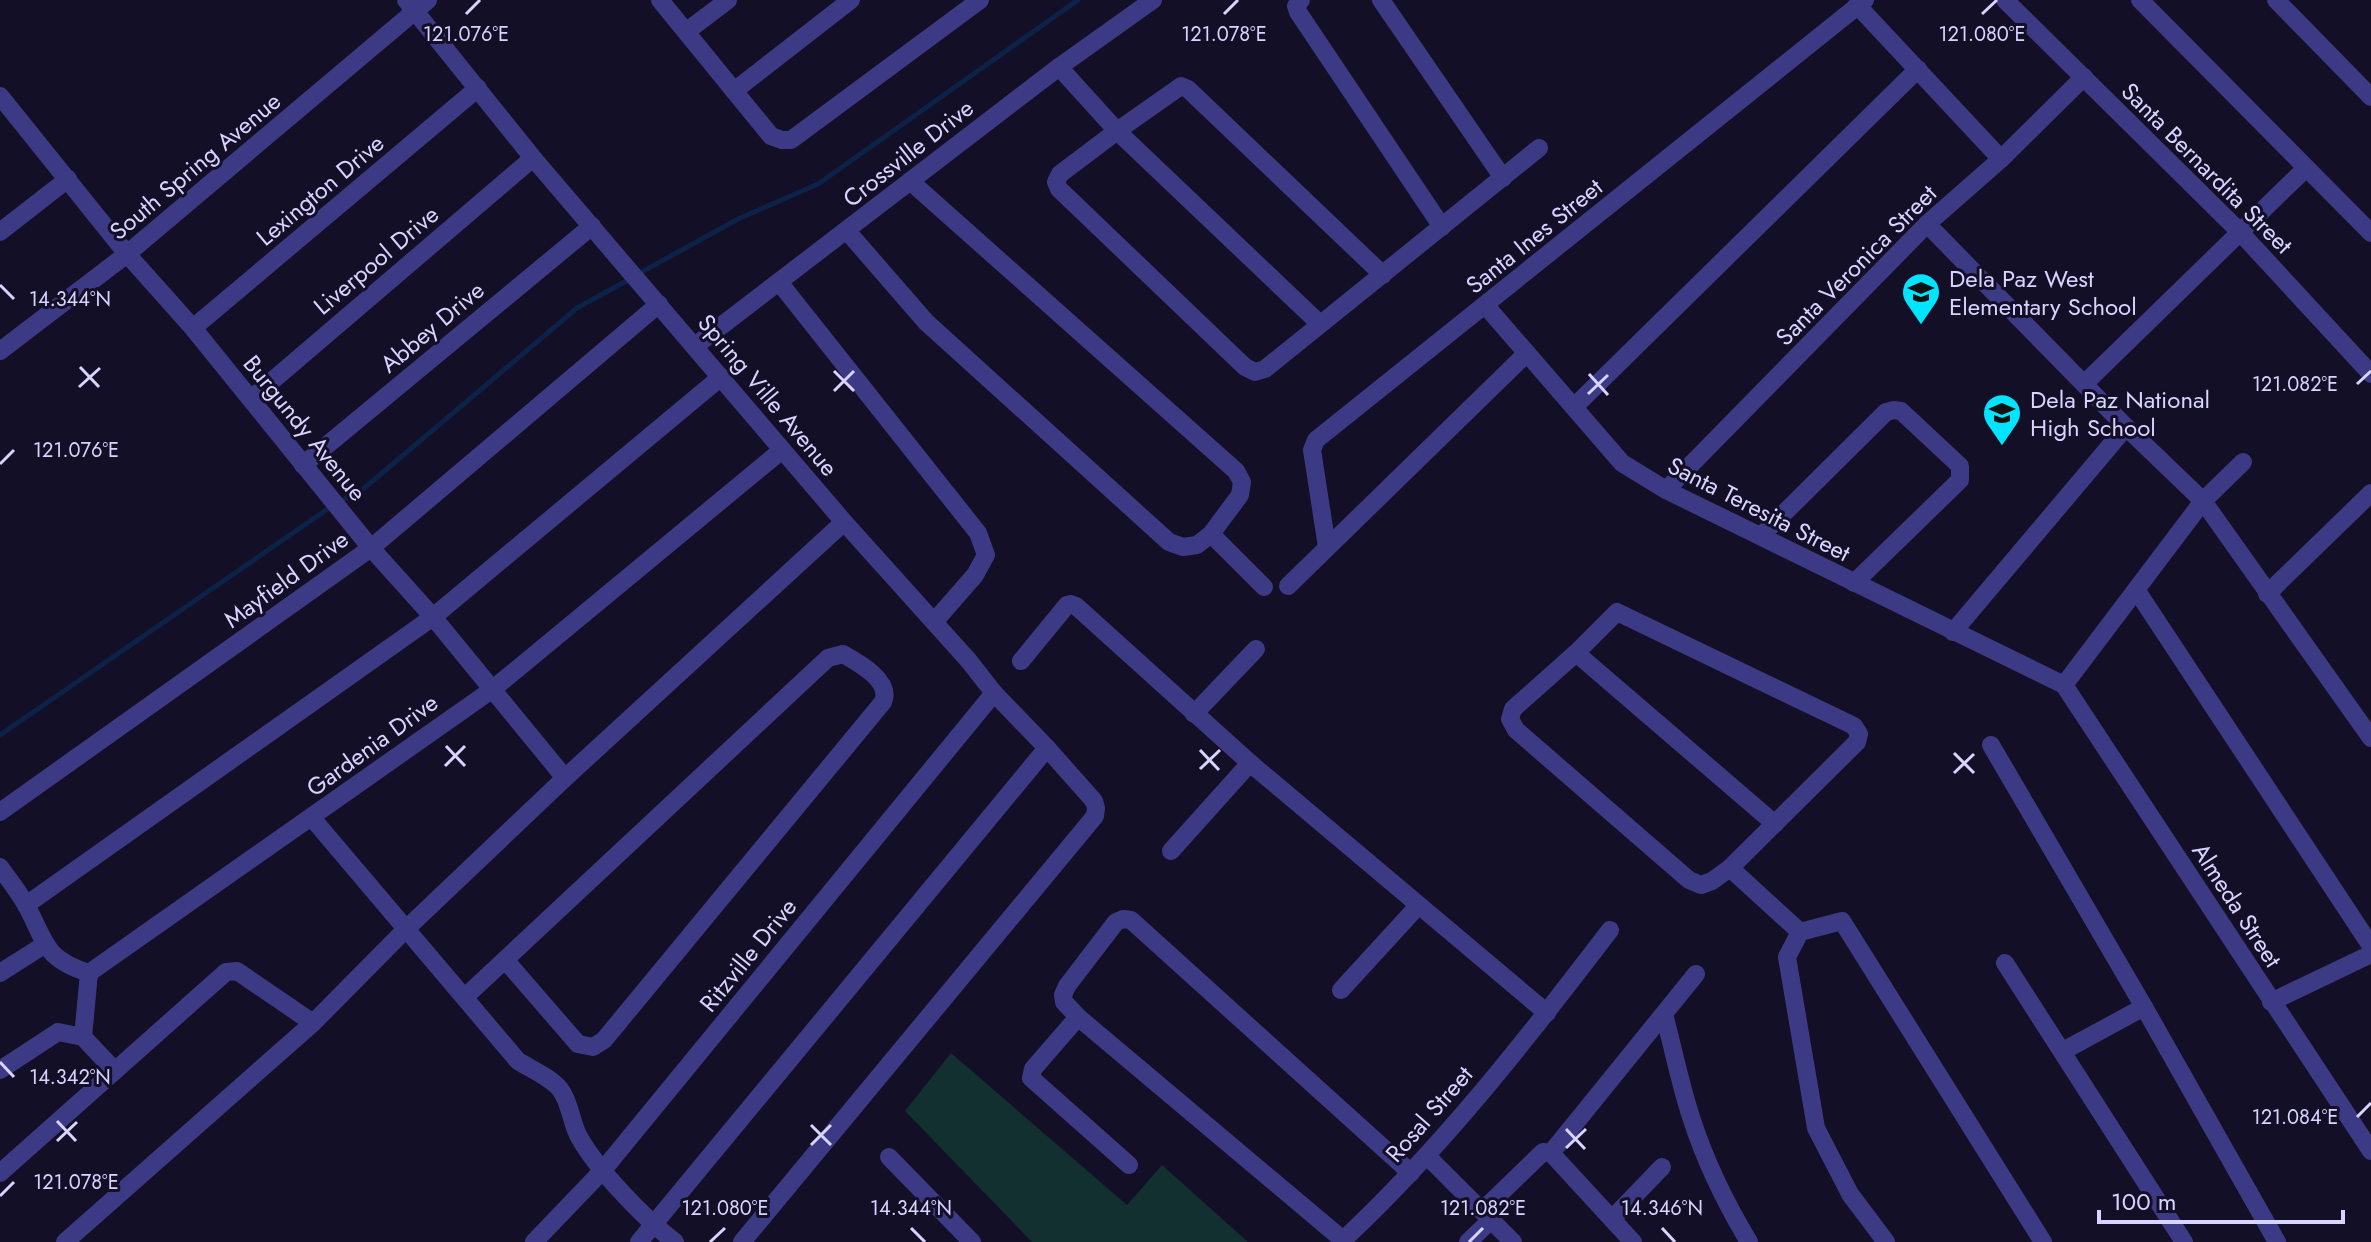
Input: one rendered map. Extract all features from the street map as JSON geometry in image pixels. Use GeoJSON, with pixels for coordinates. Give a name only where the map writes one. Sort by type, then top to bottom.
{"type":"FeatureCollection","features":[{"type":"Feature","properties":{"kind":"street"},"geometry":{"type":"LineString","coordinates":[[660,0],[771,136],[782,140],[791,140],[980,0]]}},
{"type":"Feature","properties":{"kind":"street"},"geometry":{"type":"LineString","coordinates":[[687,31],[728,0]]}},
{"type":"Feature","properties":{"kind":"street"},"geometry":{"type":"LineString","coordinates":[[734,91],[851,0]]}},
{"type":"Feature","properties":{"kind":"street","name":"Crossville Drive"},"geometry":{"type":"LineString","coordinates":[[695,346],[1059,67],[1153,0]]}},
{"type":"Feature","properties":{"kind":"street"},"geometry":{"type":"LineString","coordinates":[[1301,0],[1296,6],[1298,12],[1442,227]]}},
{"type":"Feature","properties":{"kind":"street"},"geometry":{"type":"LineString","coordinates":[[1381,0],[1503,178]]}},
{"type":"Feature","properties":{"kind":"street","name":"Santa Bernardita Street"},"geometry":{"type":"LineString","coordinates":[[2005,0],[2239,231],[2371,374]]}},
{"type":"Feature","properties":{"kind":"street"},"geometry":{"type":"LineString","coordinates":[[2140,0],[2371,233]]}},
{"type":"Feature","properties":{"kind":"street"},"geometry":{"type":"LineString","coordinates":[[2276,0],[2371,97]]}},
{"type":"Feature","properties":{"kind":"street"},"geometry":{"type":"LineString","coordinates":[[1861,2],[2001,159]]}},
{"type":"Feature","properties":{"kind":"street","name":"Santa Ines Street"},"geometry":{"type":"LineString","coordinates":[[1327,547],[1312,450],[1316,440],[1861,2]]}},
{"type":"Feature","properties":{"kind":"street","name":"Spring Ville Avenue"},"geometry":{"type":"LineString","coordinates":[[416,4],[533,158],[844,522],[994,693],[1094,801],[1096,808],[1095,816],[742,1242]]}},
{"type":"Feature","properties":{"kind":"street","name":"South Spring Avenue"},"geometry":{"type":"LineString","coordinates":[[0,351],[127,254],[416,4]]}},
{"type":"Feature","properties":{"kind":"street"},"geometry":{"type":"LineString","coordinates":[[1059,67],[1117,131],[1320,324]]}},
{"type":"Feature","properties":{"kind":"street"},"geometry":{"type":"LineString","coordinates":[[1574,407],[1918,69]]}},
{"type":"Feature","properties":{"kind":"street","name":"Santa Veronica Street"},"geometry":{"type":"LineString","coordinates":[[1666,490],[1927,224],[2001,159],[2084,77]]}},
{"type":"Feature","properties":{"kind":"street"},"geometry":{"type":"LineString","coordinates":[[1383,275],[1188,89],[1181,86],[1060,174],[1056,182],[1059,189],[1212,336],[1245,367],[1255,372],[1265,369],[1383,275],[1539,148]]}},
{"type":"Feature","properties":{"kind":"street","name":"Lexington Drive"},"geometry":{"type":"LineString","coordinates":[[193,328],[478,88]]}},
{"type":"Feature","properties":{"kind":"street","name":"Burgundy Avenue"},"geometry":{"type":"LineString","coordinates":[[3,106],[193,328],[371,548],[433,617],[565,778]]}},
{"type":"Feature","properties":{"kind":"street","name":"Liverpool Drive"},"geometry":{"type":"LineString","coordinates":[[251,399],[533,158]]}},
{"type":"Feature","properties":{"kind":"street"},"geometry":{"type":"LineString","coordinates":[[2084,384],[2305,169]]}},
{"type":"Feature","properties":{"kind":"street"},"geometry":{"type":"LineString","coordinates":[[0,232],[68,179]]}},
{"type":"Feature","properties":{"kind":"street"},"geometry":{"type":"LineString","coordinates":[[847,231],[926,322],[1169,542],[1183,547],[1197,545],[1211,534],[1240,495],[1242,482],[1236,471],[910,181]]}},
{"type":"Feature","properties":{"kind":"street"},"geometry":{"type":"LineString","coordinates":[[1927,224],[2203,501],[2371,738]]}},
{"type":"Feature","properties":{"kind":"street","name":"Abbey Drive"},"geometry":{"type":"LineString","coordinates":[[303,465],[592,226]]}},
{"type":"Feature","properties":{"kind":"street"},"geometry":{"type":"LineString","coordinates":[[779,282],[978,533],[986,555],[975,575],[934,622]]}},
{"type":"Feature","properties":{"kind":"street","name":"Mayfield Drive"},"geometry":{"type":"LineString","coordinates":[[0,812],[371,548],[659,304]]}},
{"type":"Feature","properties":{"kind":"street","name":"Santa Teresita Street"},"geometry":{"type":"LineString","coordinates":[[1486,306],[1622,463],[1666,490],[2064,685]]}},
{"type":"Feature","properties":{"kind":"street"},"geometry":{"type":"LineString","coordinates":[[1288,586],[1526,354]]}},
{"type":"Feature","properties":{"kind":"street"},"geometry":{"type":"LineString","coordinates":[[26,905],[433,617],[721,377]]}},
{"type":"Feature","properties":{"kind":"street"},"geometry":{"type":"LineString","coordinates":[[1761,536],[1886,412],[1901,411],[1960,466],[1960,480],[1854,583]]}},
{"type":"Feature","properties":{"kind":"street"},"geometry":{"type":"LineString","coordinates":[[1953,632],[2126,427]]}},
{"type":"Feature","properties":{"kind":"street","name":"Gardenia Drive"},"geometry":{"type":"LineString","coordinates":[[89,973],[493,689],[782,450]]}},
{"type":"Feature","properties":{"kind":"street"},"geometry":{"type":"LineString","coordinates":[[2064,685],[2203,501],[2243,462]]}},
{"type":"Feature","properties":{"kind":"street"},"geometry":{"type":"LineString","coordinates":[[2267,594],[2371,493]]}},
{"type":"Feature","properties":{"kind":"street"},"geometry":{"type":"LineString","coordinates":[[65,1242],[313,1023],[405,930],[565,778],[844,522]]}},
{"type":"Feature","properties":{"kind":"street"},"geometry":{"type":"LineString","coordinates":[[1211,534],[1264,587]]}},
{"type":"Feature","properties":{"kind":"street"},"geometry":{"type":"LineString","coordinates":[[2137,591],[2371,946]]}},
{"type":"Feature","properties":{"kind":"street"},"geometry":{"type":"LineString","coordinates":[[1021,661],[1071,604],[1250,763],[1547,1013]]}},
{"type":"Feature","properties":{"kind":"street"},"geometry":{"type":"LineString","coordinates":[[1617,612],[1854,726],[1859,734],[1857,742],[1730,868],[1701,885],[1689,880],[1516,730],[1510,719],[1513,709],[1576,653],[1617,612]]}},
{"type":"Feature","properties":{"kind":"street"},"geometry":{"type":"LineString","coordinates":[[1194,714],[1256,649]]}},
{"type":"Feature","properties":{"kind":"street"},"geometry":{"type":"LineString","coordinates":[[1576,653],[1775,824]]}},
{"type":"Feature","properties":{"kind":"street"},"geometry":{"type":"LineString","coordinates":[[465,997],[828,658],[843,654],[862,665],[882,684],[886,692],[883,702],[604,1040],[593,1047],[578,1044],[506,961]]}},
{"type":"Feature","properties":{"kind":"street","name":"Almeda Street"},"geometry":{"type":"LineString","coordinates":[[2064,685],[2371,1151]]}},
{"type":"Feature","properties":{"kind":"street","name":"Ritzville Drive"},"geometry":{"type":"LineString","coordinates":[[534,1242],[603,1170],[994,693]]}},
{"type":"Feature","properties":{"kind":"street"},"geometry":{"type":"LineString","coordinates":[[1991,745],[2277,1242]]}},
{"type":"Feature","properties":{"kind":"street"},"geometry":{"type":"LineString","coordinates":[[639,1242],[1047,748]]}},
{"type":"Feature","properties":{"kind":"street"},"geometry":{"type":"LineString","coordinates":[[1171,851],[1250,763]]}},
{"type":"Feature","properties":{"kind":"street"},"geometry":{"type":"LineString","coordinates":[[312,818],[518,1061],[560,1089],[578,1135],[603,1170],[654,1226],[675,1242]]}},
{"type":"Feature","properties":{"kind":"street"},"geometry":{"type":"LineString","coordinates":[[0,867],[26,905],[44,945],[70,967],[89,973],[83,1037]]}},
{"type":"Feature","properties":{"kind":"street"},"geometry":{"type":"LineString","coordinates":[[1730,868],[1800,932]]}},
{"type":"Feature","properties":{"kind":"street"},"geometry":{"type":"LineString","coordinates":[[1341,990],[1418,906]]}},
{"type":"Feature","properties":{"kind":"street"},"geometry":{"type":"LineString","coordinates":[[1342,1241],[1064,1002],[1067,986],[1116,922],[1131,920],[1411,1173]]}},
{"type":"Feature","properties":{"kind":"street"},"geometry":{"type":"LineString","coordinates":[[1886,1242],[1850,1194],[1816,1128],[1787,957],[1800,932],[1842,921],[2043,1242]]}},
{"type":"Feature","properties":{"kind":"street","name":"Rosal Street"},"geometry":{"type":"LineString","coordinates":[[1342,1241],[1427,1156],[1547,1013],[1610,930]]}},
{"type":"Feature","properties":{"kind":"street"},"geometry":{"type":"LineString","coordinates":[[0,973],[44,945]]}},
{"type":"Feature","properties":{"kind":"street"},"geometry":{"type":"LineString","coordinates":[[2271,1002],[2371,954]]}},
{"type":"Feature","properties":{"kind":"street"},"geometry":{"type":"LineString","coordinates":[[2005,963],[2184,1242]]}},
{"type":"Feature","properties":{"kind":"street"},"geometry":{"type":"LineString","coordinates":[[0,1173],[226,972],[237,971],[313,1023]]}},
{"type":"Feature","properties":{"kind":"street"},"geometry":{"type":"LineString","coordinates":[[1551,1153],[1696,974]]}},
{"type":"Feature","properties":{"kind":"street"},"geometry":{"type":"LineString","coordinates":[[2063,1051],[2144,1007]]}},
{"type":"Feature","properties":{"kind":"street"},"geometry":{"type":"LineString","coordinates":[[1664,1014],[1690,1115],[1729,1209],[1749,1242]]}},
{"type":"Feature","properties":{"kind":"street"},"geometry":{"type":"LineString","coordinates":[[1078,1017],[1033,1069],[1031,1078],[1129,1165]]}},
{"type":"Feature","properties":{"kind":"street"},"geometry":{"type":"LineString","coordinates":[[0,1070],[58,1032],[83,1037],[115,1071]]}},
{"type":"Feature","properties":{"kind":"street"},"geometry":{"type":"LineString","coordinates":[[1468,1242],[1486,1216],[1543,1152],[1551,1153],[1633,1242]]}},
{"type":"Feature","properties":{"kind":"street"},"geometry":{"type":"LineString","coordinates":[[1427,1156],[1513,1242]]}},
{"type":"Feature","properties":{"kind":"street"},"geometry":{"type":"LineString","coordinates":[[889,1157],[972,1242]]}},
{"type":"Feature","properties":{"kind":"street"},"geometry":{"type":"LineString","coordinates":[[1612,1219],[1662,1167]]}},
{"type":"Feature","properties":{"kind":"green space"},"geometry":{"type":"Polygon","coordinates":[[[951,1053],[1127,1205],[1162,1165],[1248,1242],[1032,1242],[905,1111],[951,1053]]]}},
{"type":"Feature","properties":{"kind":"waterway"},"geometry":{"type":"LineString","coordinates":[[638,274],[738,219],[818,184],[1078,0]]}},
{"type":"Feature","properties":{"kind":"waterway"},"geometry":{"type":"LineString","coordinates":[[341,501],[362,490],[577,308],[630,279]]}},
{"type":"Feature","properties":{"kind":"waterway"},"geometry":{"type":"LineString","coordinates":[[0,735],[332,506]]}},
{"type":"Feature","properties":{"kind":"place","name":"Dela Paz West Elementary School"},"geometry":{"type":"Point","coordinates":[1921,326]}},
{"type":"Feature","properties":{"kind":"place","name":"Dela Paz National High School"},"geometry":{"type":"Point","coordinates":[2002,447]}}]}
